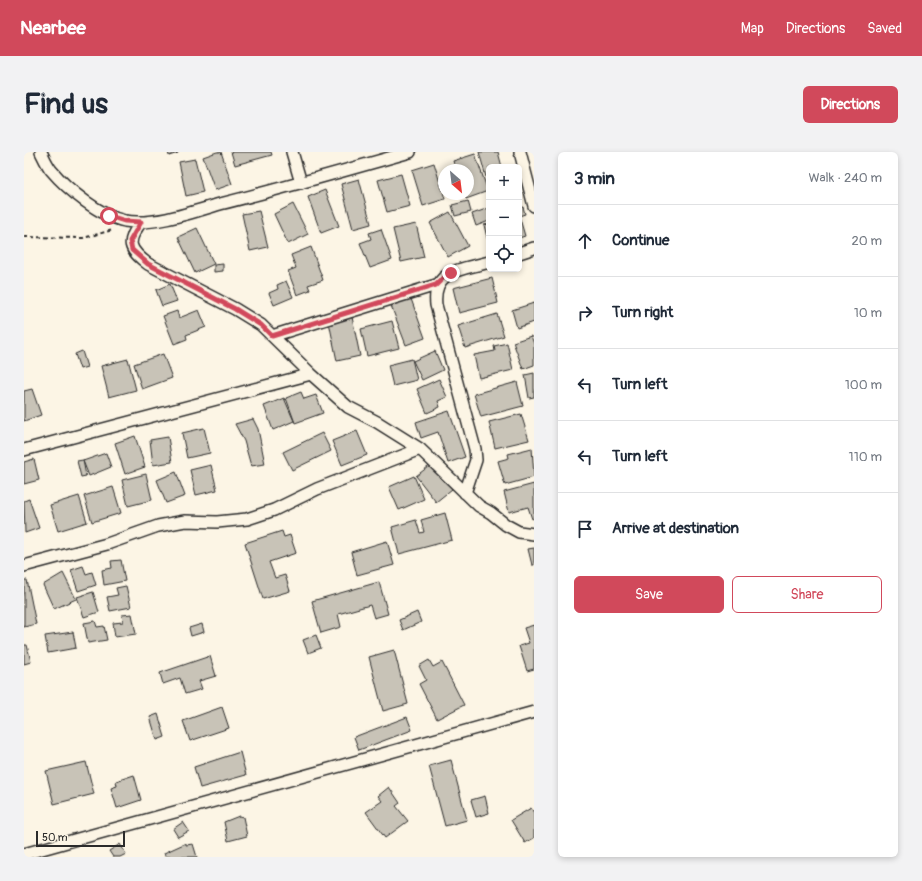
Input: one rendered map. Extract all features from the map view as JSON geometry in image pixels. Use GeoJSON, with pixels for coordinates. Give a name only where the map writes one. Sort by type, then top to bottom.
{"type":"FeatureCollection","features":[{"type":"Feature","properties":{"kind":"street"},"geometry":{"type":"LineString","coordinates":[[41,152],[55,174],[94,208],[109,216],[125,221],[141,222],[184,214],[410,152]]}},
{"type":"Feature","properties":{"kind":"street"},"geometry":{"type":"LineString","coordinates":[[292,152],[301,183]]}},
{"type":"Feature","properties":{"kind":"street"},"geometry":{"type":"LineString","coordinates":[[520,152],[534,206]]}},
{"type":"Feature","properties":{"kind":"street"},"geometry":{"type":"LineString","coordinates":[[141,222],[130,241],[132,250],[139,258],[235,309],[261,325],[311,374],[348,407],[377,422],[420,449],[451,477],[479,506],[506,525],[519,532],[534,534]]}},
{"type":"Feature","properties":{"kind":"street"},"geometry":{"type":"LineString","coordinates":[[522,252],[534,248]]}},
{"type":"Feature","properties":{"kind":"street"},"geometry":{"type":"LineString","coordinates":[[272,336],[436,285],[451,273],[486,263]]}},
{"type":"Feature","properties":{"kind":"street"},"geometry":{"type":"LineString","coordinates":[[436,285],[434,295],[436,305],[475,448],[476,460],[465,493]]}},
{"type":"Feature","properties":{"kind":"street"},"geometry":{"type":"LineString","coordinates":[[24,450],[311,374]]}},
{"type":"Feature","properties":{"kind":"street"},"geometry":{"type":"LineString","coordinates":[[24,566],[107,544],[158,526],[185,521],[247,519],[274,510],[317,489],[420,449]]}},
{"type":"Feature","properties":{"kind":"street"},"geometry":{"type":"LineString","coordinates":[[24,854],[534,712]]}},
{"type":"Feature","properties":{"kind":"path"},"geometry":{"type":"LineString","coordinates":[[24,237],[83,238],[120,228]]}},
{"type":"Feature","properties":{"kind":"building"},"geometry":{"type":"Polygon","coordinates":[[[168,152],[178,152],[178,153],[169,156],[168,152]]]}},
{"type":"Feature","properties":{"kind":"building"},"geometry":{"type":"Polygon","coordinates":[[[221,152],[232,184],[215,190],[203,157],[221,152]]]}},
{"type":"Feature","properties":{"kind":"building"},"geometry":{"type":"Polygon","coordinates":[[[231,152],[271,152],[272,155],[235,165],[231,152]]]}},
{"type":"Feature","properties":{"kind":"building"},"geometry":{"type":"Polygon","coordinates":[[[479,152],[498,152],[501,164],[486,164],[486,177],[479,152]]]}},
{"type":"Feature","properties":{"kind":"building"},"geometry":{"type":"Polygon","coordinates":[[[475,154],[486,185],[486,192],[474,196],[474,164],[454,164],[453,161],[475,154]]]}},
{"type":"Feature","properties":{"kind":"building"},"geometry":{"type":"Polygon","coordinates":[[[195,159],[203,192],[186,196],[179,162],[195,159]]]}},
{"type":"Feature","properties":{"kind":"building"},"geometry":{"type":"Polygon","coordinates":[[[434,163],[438,176],[438,200],[442,200],[423,206],[412,170],[434,163]]]}},
{"type":"Feature","properties":{"kind":"building"},"geometry":{"type":"Polygon","coordinates":[[[401,174],[410,206],[387,212],[378,180],[401,174]]]}},
{"type":"Feature","properties":{"kind":"building"},"geometry":{"type":"Polygon","coordinates":[[[359,179],[371,224],[353,229],[341,184],[359,179]]]}},
{"type":"Feature","properties":{"kind":"building"},"geometry":{"type":"Polygon","coordinates":[[[325,190],[339,226],[321,233],[308,197],[325,190]]]}},
{"type":"Feature","properties":{"kind":"building"},"geometry":{"type":"Polygon","coordinates":[[[468,201],[471,212],[455,216],[452,205],[468,201]]]}},
{"type":"Feature","properties":{"kind":"building"},"geometry":{"type":"Polygon","coordinates":[[[293,204],[308,234],[288,244],[274,214],[293,204]]]}},
{"type":"Feature","properties":{"kind":"building"},"geometry":{"type":"Polygon","coordinates":[[[522,207],[525,214],[522,215],[522,207]]]}},
{"type":"Feature","properties":{"kind":"building"},"geometry":{"type":"Polygon","coordinates":[[[486,209],[486,222],[476,226],[472,214],[486,209]]]}},
{"type":"Feature","properties":{"kind":"building"},"geometry":{"type":"Polygon","coordinates":[[[259,211],[268,247],[250,251],[242,214],[259,211]]]}},
{"type":"Feature","properties":{"kind":"building"},"geometry":{"type":"Polygon","coordinates":[[[450,212],[468,246],[448,257],[430,223],[450,212]]]}},
{"type":"Feature","properties":{"kind":"building"},"geometry":{"type":"Polygon","coordinates":[[[416,224],[424,257],[401,262],[393,229],[416,224]]]}},
{"type":"Feature","properties":{"kind":"building"},"geometry":{"type":"Polygon","coordinates":[[[522,226],[525,236],[522,237],[522,226]]]}},
{"type":"Feature","properties":{"kind":"building"},"geometry":{"type":"Polygon","coordinates":[[[197,228],[214,264],[195,273],[178,237],[197,228]]]}},
{"type":"Feature","properties":{"kind":"building"},"geometry":{"type":"Polygon","coordinates":[[[381,229],[392,260],[370,268],[360,243],[371,239],[369,233],[381,229]]]}},
{"type":"Feature","properties":{"kind":"building"},"geometry":{"type":"Polygon","coordinates":[[[311,247],[323,280],[308,285],[310,290],[297,295],[288,271],[296,268],[291,255],[311,247]]]}},
{"type":"Feature","properties":{"kind":"building"},"geometry":{"type":"Polygon","coordinates":[[[223,264],[223,271],[214,272],[214,265],[223,264]]]}},
{"type":"Feature","properties":{"kind":"building"},"geometry":{"type":"Polygon","coordinates":[[[492,278],[498,303],[459,313],[453,288],[492,278]]]}},
{"type":"Feature","properties":{"kind":"building"},"geometry":{"type":"Polygon","coordinates":[[[286,281],[293,297],[274,305],[269,293],[278,289],[277,285],[286,281]]]}},
{"type":"Feature","properties":{"kind":"building"},"geometry":{"type":"Polygon","coordinates":[[[170,284],[177,301],[162,306],[156,290],[170,284]]]}},
{"type":"Feature","properties":{"kind":"building"},"geometry":{"type":"Polygon","coordinates":[[[410,296],[425,338],[406,345],[390,303],[410,296]]]}},
{"type":"Feature","properties":{"kind":"building"},"geometry":{"type":"Polygon","coordinates":[[[534,303],[534,322],[517,328],[512,310],[534,303]]]}},
{"type":"Feature","properties":{"kind":"building"},"geometry":{"type":"Polygon","coordinates":[[[199,310],[206,327],[186,335],[187,339],[174,344],[163,316],[177,311],[179,318],[199,310]]]}},
{"type":"Feature","properties":{"kind":"building"},"geometry":{"type":"Polygon","coordinates":[[[497,314],[504,336],[465,348],[458,326],[497,314]]]}},
{"type":"Feature","properties":{"kind":"building"},"geometry":{"type":"Polygon","coordinates":[[[352,317],[360,356],[337,361],[329,322],[352,317]]]}},
{"type":"Feature","properties":{"kind":"building"},"geometry":{"type":"Polygon","coordinates":[[[392,321],[399,348],[367,356],[361,329],[392,321]]]}},
{"type":"Feature","properties":{"kind":"building"},"geometry":{"type":"Polygon","coordinates":[[[531,336],[534,344],[534,365],[523,369],[513,342],[531,336]]]}},
{"type":"Feature","properties":{"kind":"building"},"geometry":{"type":"Polygon","coordinates":[[[507,343],[513,370],[479,378],[474,355],[495,351],[494,346],[507,343]]]}},
{"type":"Feature","properties":{"kind":"building"},"geometry":{"type":"Polygon","coordinates":[[[82,351],[87,367],[80,369],[75,354],[82,351]]]}},
{"type":"Feature","properties":{"kind":"building"},"geometry":{"type":"Polygon","coordinates":[[[435,351],[443,370],[422,380],[413,361],[435,351]]]}},
{"type":"Feature","properties":{"kind":"building"},"geometry":{"type":"Polygon","coordinates":[[[163,354],[172,378],[142,389],[134,364],[163,354]]]}},
{"type":"Feature","properties":{"kind":"building"},"geometry":{"type":"Polygon","coordinates":[[[128,359],[136,390],[109,397],[101,366],[128,359]]]}},
{"type":"Feature","properties":{"kind":"building"},"geometry":{"type":"Polygon","coordinates":[[[412,359],[417,380],[393,386],[388,365],[412,359]]]}},
{"type":"Feature","properties":{"kind":"building"},"geometry":{"type":"Polygon","coordinates":[[[534,373],[534,397],[529,398],[525,375],[534,373]]]}},
{"type":"Feature","properties":{"kind":"building"},"geometry":{"type":"Polygon","coordinates":[[[439,379],[447,397],[438,401],[440,407],[427,413],[417,389],[439,379]]]}},
{"type":"Feature","properties":{"kind":"building"},"geometry":{"type":"Polygon","coordinates":[[[517,382],[523,406],[481,417],[474,394],[517,382]]]}},
{"type":"Feature","properties":{"kind":"building"},"geometry":{"type":"Polygon","coordinates":[[[32,389],[41,415],[24,421],[24,391],[32,389]]]}},
{"type":"Feature","properties":{"kind":"building"},"geometry":{"type":"Polygon","coordinates":[[[301,392],[304,399],[316,395],[323,413],[295,423],[286,398],[301,392]]]}},
{"type":"Feature","properties":{"kind":"building"},"geometry":{"type":"Polygon","coordinates":[[[284,398],[294,421],[273,430],[264,406],[284,398]]]}},
{"type":"Feature","properties":{"kind":"building"},"geometry":{"type":"Polygon","coordinates":[[[449,411],[465,457],[448,463],[438,432],[421,438],[416,422],[449,411]]]}},
{"type":"Feature","properties":{"kind":"building"},"geometry":{"type":"Polygon","coordinates":[[[521,414],[529,440],[495,448],[489,422],[521,414]]]}},
{"type":"Feature","properties":{"kind":"building"},"geometry":{"type":"Polygon","coordinates":[[[253,419],[258,429],[265,464],[251,466],[244,441],[235,424],[253,419]]]}},
{"type":"Feature","properties":{"kind":"building"},"geometry":{"type":"Polygon","coordinates":[[[204,428],[210,453],[187,458],[182,433],[204,428]]]}},
{"type":"Feature","properties":{"kind":"building"},"geometry":{"type":"Polygon","coordinates":[[[357,431],[367,455],[342,465],[332,441],[357,431]]]}},
{"type":"Feature","properties":{"kind":"building"},"geometry":{"type":"Polygon","coordinates":[[[322,433],[331,451],[292,470],[283,452],[322,433]]]}},
{"type":"Feature","properties":{"kind":"building"},"geometry":{"type":"Polygon","coordinates":[[[135,436],[145,467],[125,474],[115,443],[135,436]]]}},
{"type":"Feature","properties":{"kind":"building"},"geometry":{"type":"Polygon","coordinates":[[[168,437],[172,462],[153,465],[150,440],[168,437]]]}},
{"type":"Feature","properties":{"kind":"building"},"geometry":{"type":"Polygon","coordinates":[[[532,448],[534,477],[505,485],[498,461],[509,458],[508,454],[532,448]]]}},
{"type":"Feature","properties":{"kind":"building"},"geometry":{"type":"Polygon","coordinates":[[[106,453],[111,467],[89,476],[83,461],[106,453]]]}},
{"type":"Feature","properties":{"kind":"building"},"geometry":{"type":"Polygon","coordinates":[[[34,459],[39,480],[24,484],[24,462],[34,459]]]}},
{"type":"Feature","properties":{"kind":"building"},"geometry":{"type":"Polygon","coordinates":[[[83,460],[86,476],[81,477],[77,461],[83,460]]]}},
{"type":"Feature","properties":{"kind":"building"},"geometry":{"type":"Polygon","coordinates":[[[432,464],[452,489],[436,502],[416,476],[432,464]]]}},
{"type":"Feature","properties":{"kind":"building"},"geometry":{"type":"Polygon","coordinates":[[[211,465],[217,490],[196,495],[190,470],[211,465]]]}},
{"type":"Feature","properties":{"kind":"building"},"geometry":{"type":"Polygon","coordinates":[[[176,472],[185,496],[166,503],[157,480],[176,472]]]}},
{"type":"Feature","properties":{"kind":"building"},"geometry":{"type":"Polygon","coordinates":[[[146,474],[152,500],[128,506],[122,480],[146,474]]]}},
{"type":"Feature","properties":{"kind":"building"},"geometry":{"type":"Polygon","coordinates":[[[414,476],[424,499],[399,510],[389,487],[414,476]]]}},
{"type":"Feature","properties":{"kind":"building"},"geometry":{"type":"Polygon","coordinates":[[[534,484],[534,518],[532,519],[528,507],[509,512],[504,492],[534,484]]]}},
{"type":"Feature","properties":{"kind":"building"},"geometry":{"type":"Polygon","coordinates":[[[113,487],[121,513],[92,522],[84,496],[113,487]]]}},
{"type":"Feature","properties":{"kind":"building"},"geometry":{"type":"Polygon","coordinates":[[[79,496],[87,522],[58,531],[50,505],[79,496]]]}},
{"type":"Feature","properties":{"kind":"building"},"geometry":{"type":"Polygon","coordinates":[[[29,499],[39,528],[25,533],[24,501],[29,499]]]}},
{"type":"Feature","properties":{"kind":"building"},"geometry":{"type":"Polygon","coordinates":[[[445,513],[452,540],[399,554],[392,527],[416,520],[420,533],[424,532],[421,520],[445,513]]]}},
{"type":"Feature","properties":{"kind":"building"},"geometry":{"type":"Polygon","coordinates":[[[282,531],[284,537],[290,535],[296,553],[269,562],[275,578],[285,575],[290,591],[263,599],[245,543],[282,531]]]}},
{"type":"Feature","properties":{"kind":"building"},"geometry":{"type":"Polygon","coordinates":[[[387,541],[394,565],[357,575],[351,552],[387,541]]]}},
{"type":"Feature","properties":{"kind":"building"},"geometry":{"type":"Polygon","coordinates":[[[534,548],[534,565],[532,565],[528,549],[534,548]]]}},
{"type":"Feature","properties":{"kind":"building"},"geometry":{"type":"Polygon","coordinates":[[[121,560],[125,581],[104,585],[102,570],[112,568],[111,561],[121,560]]]}},
{"type":"Feature","properties":{"kind":"building"},"geometry":{"type":"Polygon","coordinates":[[[83,566],[86,574],[92,572],[96,585],[78,591],[71,570],[83,566]]]}},
{"type":"Feature","properties":{"kind":"building"},"geometry":{"type":"Polygon","coordinates":[[[63,573],[76,599],[54,609],[43,585],[63,573]]]}},
{"type":"Feature","properties":{"kind":"building"},"geometry":{"type":"Polygon","coordinates":[[[24,580],[27,580],[36,624],[24,627],[24,580]]]}},
{"type":"Feature","properties":{"kind":"building"},"geometry":{"type":"Polygon","coordinates":[[[379,582],[388,614],[374,618],[370,605],[338,614],[341,627],[321,633],[312,601],[379,582]]]}},
{"type":"Feature","properties":{"kind":"building"},"geometry":{"type":"Polygon","coordinates":[[[126,586],[131,607],[110,611],[107,597],[118,595],[116,588],[126,586]]]}},
{"type":"Feature","properties":{"kind":"building"},"geometry":{"type":"Polygon","coordinates":[[[93,592],[99,612],[84,617],[77,597],[93,592]]]}},
{"type":"Feature","properties":{"kind":"building"},"geometry":{"type":"Polygon","coordinates":[[[417,612],[421,622],[403,630],[399,620],[417,612]]]}},
{"type":"Feature","properties":{"kind":"building"},"geometry":{"type":"Polygon","coordinates":[[[132,614],[136,634],[115,637],[113,623],[123,622],[122,615],[132,614]]]}},
{"type":"Feature","properties":{"kind":"building"},"geometry":{"type":"Polygon","coordinates":[[[95,621],[97,627],[104,626],[107,640],[88,643],[84,623],[95,621]]]}},
{"type":"Feature","properties":{"kind":"building"},"geometry":{"type":"Polygon","coordinates":[[[202,624],[204,632],[191,636],[189,628],[202,624]]]}},
{"type":"Feature","properties":{"kind":"building"},"geometry":{"type":"Polygon","coordinates":[[[534,625],[534,669],[527,671],[519,646],[529,643],[524,628],[534,625]]]}},
{"type":"Feature","properties":{"kind":"building"},"geometry":{"type":"Polygon","coordinates":[[[73,632],[76,648],[48,653],[45,636],[73,632]]]}},
{"type":"Feature","properties":{"kind":"building"},"geometry":{"type":"Polygon","coordinates":[[[316,635],[321,648],[308,653],[303,640],[316,635]]]}},
{"type":"Feature","properties":{"kind":"building"},"geometry":{"type":"Polygon","coordinates":[[[24,645],[27,645],[31,662],[24,664],[24,645]]]}},
{"type":"Feature","properties":{"kind":"building"},"geometry":{"type":"Polygon","coordinates":[[[394,650],[408,704],[383,711],[369,657],[394,650]]]}},
{"type":"Feature","properties":{"kind":"building"},"geometry":{"type":"Polygon","coordinates":[[[210,656],[216,676],[199,681],[202,689],[185,694],[180,678],[163,684],[160,673],[210,656]]]}},
{"type":"Feature","properties":{"kind":"building"},"geometry":{"type":"Polygon","coordinates":[[[429,660],[433,667],[442,662],[464,705],[437,719],[419,684],[426,680],[419,666],[429,660]]]}},
{"type":"Feature","properties":{"kind":"building"},"geometry":{"type":"Polygon","coordinates":[[[222,707],[229,728],[190,741],[183,721],[222,707]]]}},
{"type":"Feature","properties":{"kind":"building"},"geometry":{"type":"Polygon","coordinates":[[[158,714],[165,737],[157,740],[150,717],[158,714]]]}},
{"type":"Feature","properties":{"kind":"building"},"geometry":{"type":"Polygon","coordinates":[[[407,717],[412,730],[359,750],[354,737],[407,717]]]}},
{"type":"Feature","properties":{"kind":"building"},"geometry":{"type":"Polygon","coordinates":[[[240,752],[246,775],[200,788],[194,767],[240,752]]]}},
{"type":"Feature","properties":{"kind":"building"},"geometry":{"type":"Polygon","coordinates":[[[451,760],[467,820],[445,826],[429,766],[451,760]]]}},
{"type":"Feature","properties":{"kind":"building"},"geometry":{"type":"Polygon","coordinates":[[[86,762],[94,794],[54,804],[46,771],[86,762]]]}},
{"type":"Feature","properties":{"kind":"building"},"geometry":{"type":"Polygon","coordinates":[[[134,775],[141,800],[117,808],[111,788],[117,786],[116,781],[134,775]]]}},
{"type":"Feature","properties":{"kind":"building"},"geometry":{"type":"Polygon","coordinates":[[[389,787],[400,803],[396,806],[408,821],[385,838],[366,812],[382,801],[378,796],[389,787]]]}},
{"type":"Feature","properties":{"kind":"building"},"geometry":{"type":"Polygon","coordinates":[[[485,796],[489,813],[476,817],[471,800],[485,796]]]}},
{"type":"Feature","properties":{"kind":"building"},"geometry":{"type":"Polygon","coordinates":[[[531,808],[534,813],[534,838],[525,843],[511,820],[531,808]]]}},
{"type":"Feature","properties":{"kind":"building"},"geometry":{"type":"Polygon","coordinates":[[[239,816],[243,817],[247,836],[228,841],[224,822],[239,816]]]}},
{"type":"Feature","properties":{"kind":"building"},"geometry":{"type":"Polygon","coordinates":[[[183,822],[189,831],[178,837],[173,829],[183,822]]]}},
{"type":"Feature","properties":{"kind":"building"},"geometry":{"type":"Polygon","coordinates":[[[186,843],[186,845],[193,844],[197,857],[166,857],[164,853],[186,843]]]}},
{"type":"Feature","properties":{"kind":"building"},"geometry":{"type":"Polygon","coordinates":[[[120,844],[126,854],[120,857],[113,857],[109,851],[120,844]]]}},
{"type":"Feature","properties":{"kind":"route"},"geometry":{"type":"LineString","coordinates":[[109,216],[125,221],[141,222],[133,233],[130,241],[132,250],[139,258],[235,309],[261,325],[272,336],[436,285],[451,273]]}}]}
